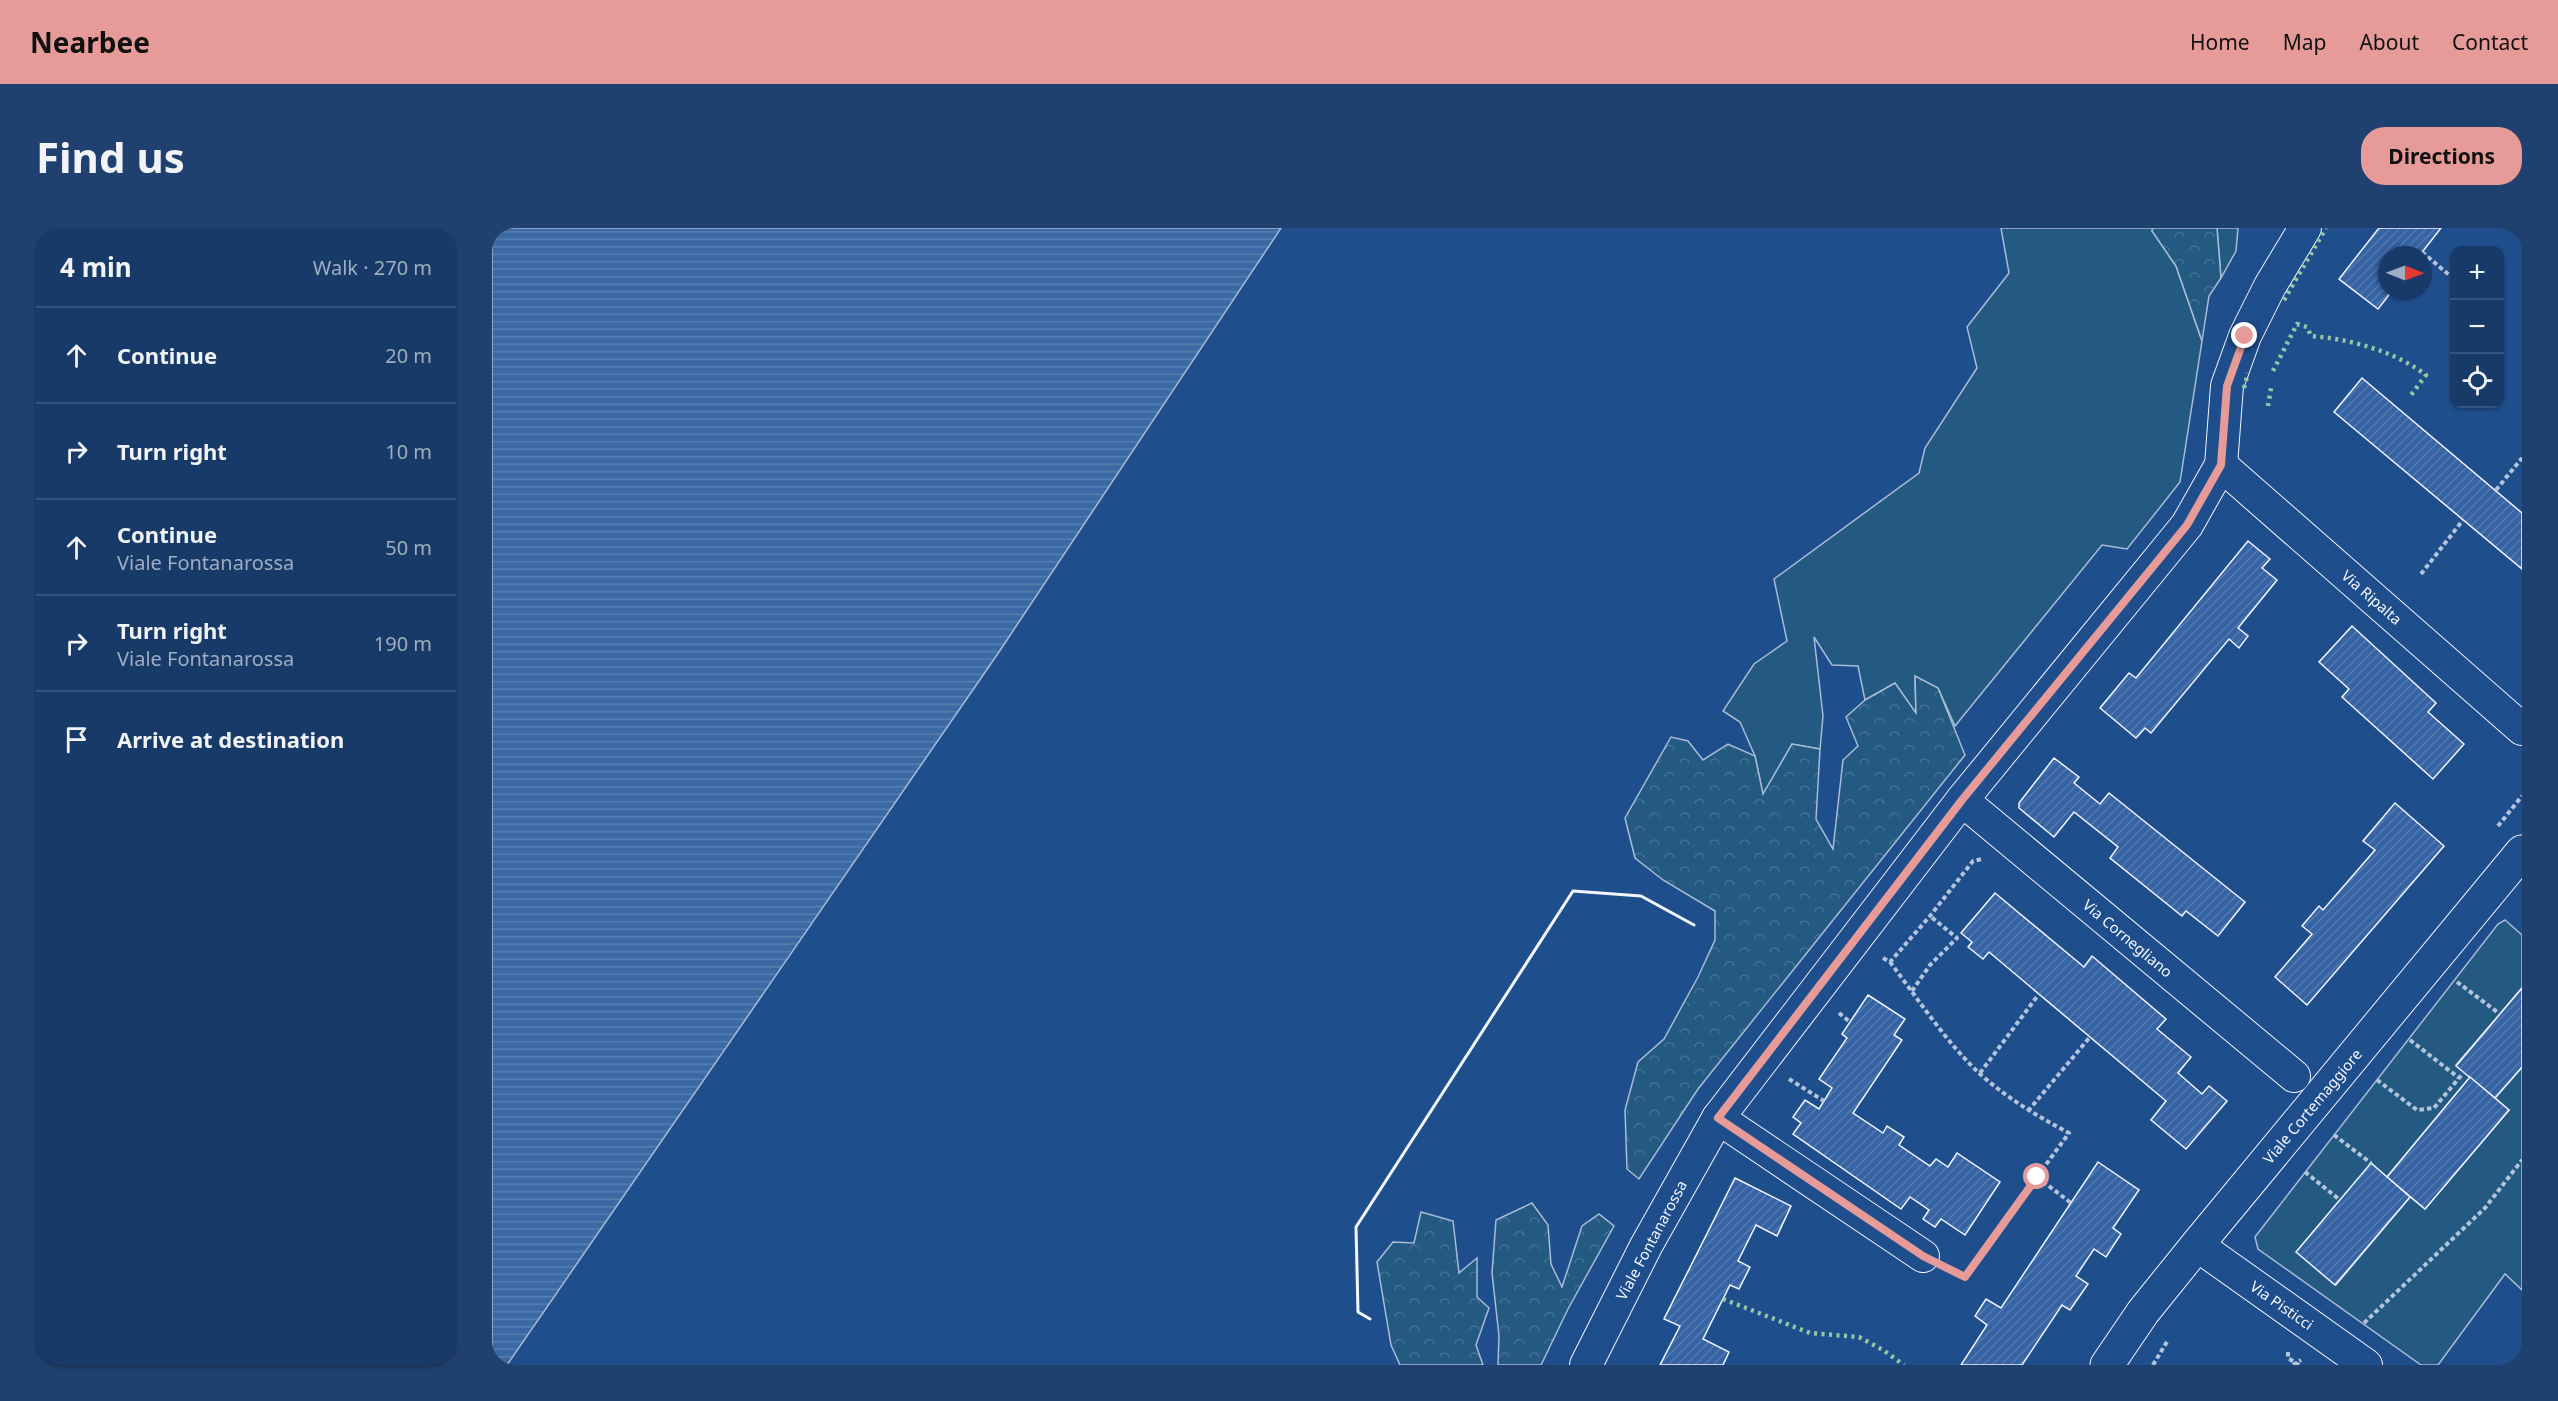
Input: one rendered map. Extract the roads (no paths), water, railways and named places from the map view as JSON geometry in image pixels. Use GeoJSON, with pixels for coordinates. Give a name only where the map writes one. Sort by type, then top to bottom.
{"type":"FeatureCollection","features":[{"type":"Feature","properties":{"kind":"street","name":"Viale Fontanarossa"},"geometry":{"type":"LineString","coordinates":[[1586,1365],[1646,1246],[1718,1118],[1962,800],[2187,525],[2221,465],[2224,417],[2231,376],[2245,336],[2270,286],[2305,228]]}},
{"type":"Feature","properties":{"kind":"street","name":"Via Ripalta"},"geometry":{"type":"LineString","coordinates":[[2221,465],[2522,729]]}},
{"type":"Feature","properties":{"kind":"street","name":"Via Cornegliano"},"geometry":{"type":"LineString","coordinates":[[1962,800],[2294,1076]]}},
{"type":"Feature","properties":{"kind":"street","name":"Viale Cortemaggiore"},"geometry":{"type":"LineString","coordinates":[[2107,1365],[2143,1312],[2197,1245],[2522,852]]}},
{"type":"Feature","properties":{"kind":"street"},"geometry":{"type":"LineString","coordinates":[[1718,1118],[1923,1256]]}},
{"type":"Feature","properties":{"kind":"street","name":"Via Pisticci"},"geometry":{"type":"LineString","coordinates":[[2197,1245],[2366,1365]]}}]}
